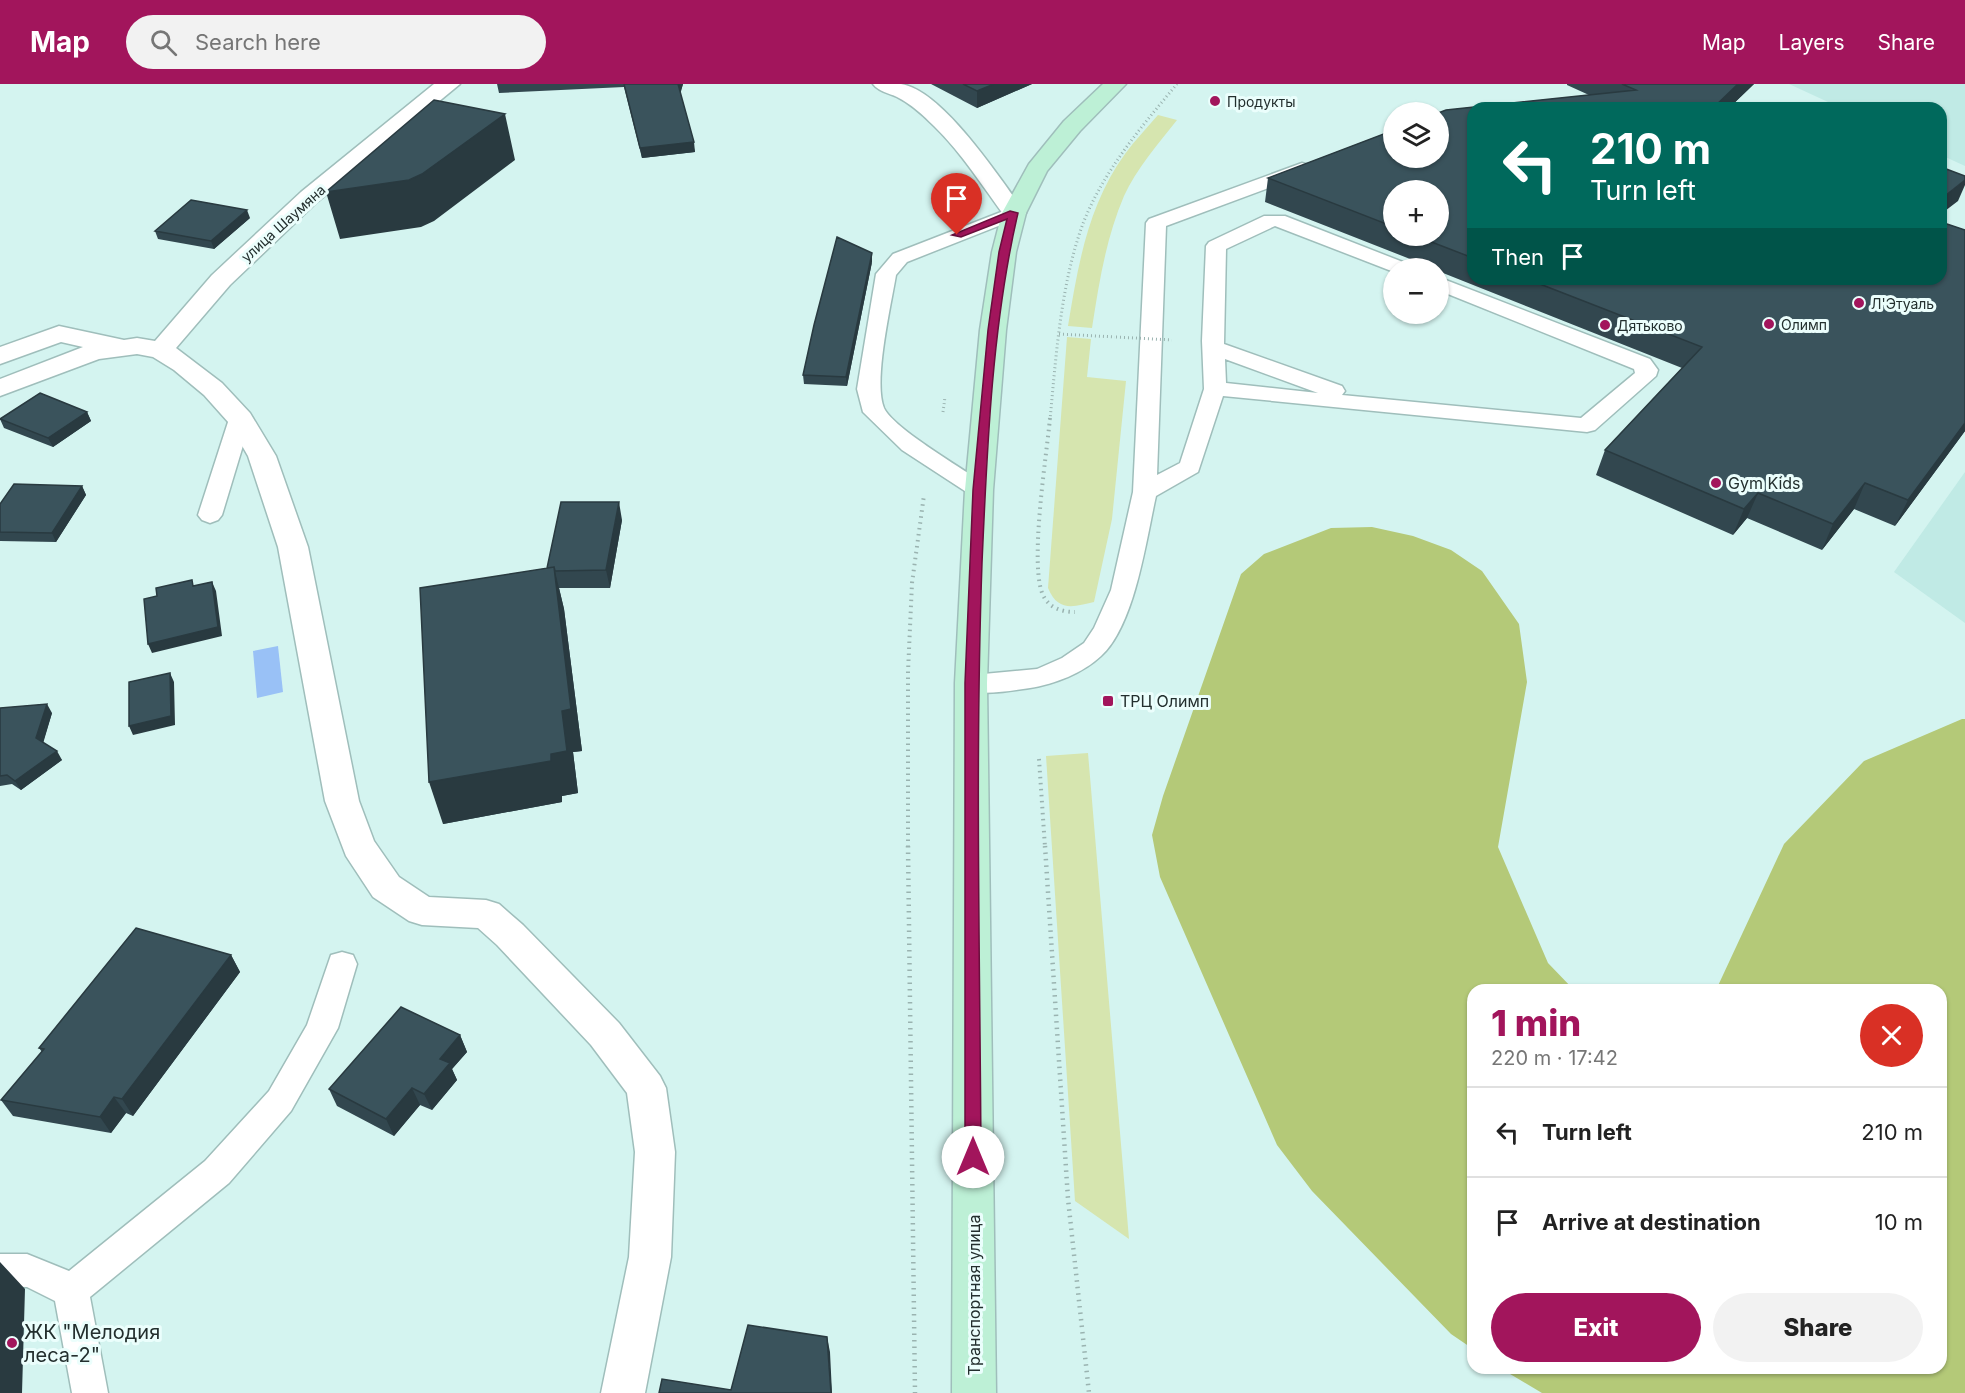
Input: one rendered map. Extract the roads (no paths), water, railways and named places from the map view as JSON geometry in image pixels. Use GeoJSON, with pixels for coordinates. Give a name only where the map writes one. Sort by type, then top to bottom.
{"type":"FeatureCollection","features":[{"type":"Feature","properties":{"kind":"main road","name":"Транспортная улица"},"geometry":{"type":"LineString","coordinates":[[974,1393],[971,683],[979,490],[993,330],[1004,252],[1014,213],[1037,169],[1072,126],[1115,84]]}},
{"type":"Feature","properties":{"kind":"street","name":"улица Шаумяна"},"geometry":{"type":"LineString","coordinates":[[161,350],[221,280],[309,197],[433,94],[449,84]]}},
{"type":"Feature","properties":{"kind":"street"},"geometry":{"type":"LineString","coordinates":[[884,84],[922,102],[944,123],[1014,213]]}},
{"type":"Feature","properties":{"kind":"street"},"geometry":{"type":"LineString","coordinates":[[0,356],[59,334],[120,347]]}},
{"type":"Feature","properties":{"kind":"street"},"geometry":{"type":"LineString","coordinates":[[0,388],[74,359],[120,347],[137,346],[161,350],[183,364],[213,389],[240,419],[262,456],[293,547],[342,801],[358,846],[386,887],[422,911],[486,914],[605,1034],[646,1088],[655,1152],[650,1257],[623,1393]]}},
{"type":"Feature","properties":{"kind":"lane"},"geometry":{"type":"LineString","coordinates":[[971,683],[1010,682],[1042,677],[1071,664],[1093,650],[1106,631],[1123,590],[1145,492],[1156,224],[1315,165]]}},
{"type":"Feature","properties":{"kind":"lane"},"geometry":{"type":"LineString","coordinates":[[979,490],[910,445],[874,412],[868,389],[886,274],[900,258],[1014,213]]}},
{"type":"Feature","properties":{"kind":"lane"},"geometry":{"type":"LineString","coordinates":[[1145,492],[1190,468],[1208,405],[1215,389],[1216,246],[1271,220],[1285,222],[1383,261]]}},
{"type":"Feature","properties":{"kind":"lane"},"geometry":{"type":"LineString","coordinates":[[1215,389],[1562,425],[1587,424],[1645,376],[1647,370],[1642,364],[1449,287]]}},
{"type":"Feature","properties":{"kind":"lane"},"geometry":{"type":"LineString","coordinates":[[1214,348],[1375,406]]}},
{"type":"Feature","properties":{"kind":"lane"},"geometry":{"type":"LineString","coordinates":[[210,515],[240,419]]}},
{"type":"Feature","properties":{"kind":"lane"},"geometry":{"type":"LineString","coordinates":[[71,1291],[217,1172],[280,1101],[322,1028],[342,964]]}},
{"type":"Feature","properties":{"kind":"lane"},"geometry":{"type":"LineString","coordinates":[[0,1270],[6,1268],[45,1275],[71,1291],[90,1393]]}},
{"type":"Feature","properties":{"kind":"water"},"geometry":{"type":"Polygon","coordinates":[[[278,646],[283,692],[257,698],[253,651],[278,646]]]}},
{"type":"Feature","properties":{"kind":"place","name":"Продукты"},"geometry":{"type":"Point","coordinates":[1215,101]}},
{"type":"Feature","properties":{"kind":"place","name":"Л'Этуаль"},"geometry":{"type":"Point","coordinates":[1859,303]}},
{"type":"Feature","properties":{"kind":"place","name":"Олимп"},"geometry":{"type":"Point","coordinates":[1769,324]}},
{"type":"Feature","properties":{"kind":"place","name":"Дятьково"},"geometry":{"type":"Point","coordinates":[1605,325]}},
{"type":"Feature","properties":{"kind":"place","name":"Gym Kids"},"geometry":{"type":"Point","coordinates":[1716,483]}},
{"type":"Feature","properties":{"kind":"place","name":"ТРЦ Олимп"},"geometry":{"type":"Point","coordinates":[1108,701]}},
{"type":"Feature","properties":{"kind":"place","name":"ЖК \"Мелодия леса-2\""},"geometry":{"type":"Point","coordinates":[12,1343]}}]}
